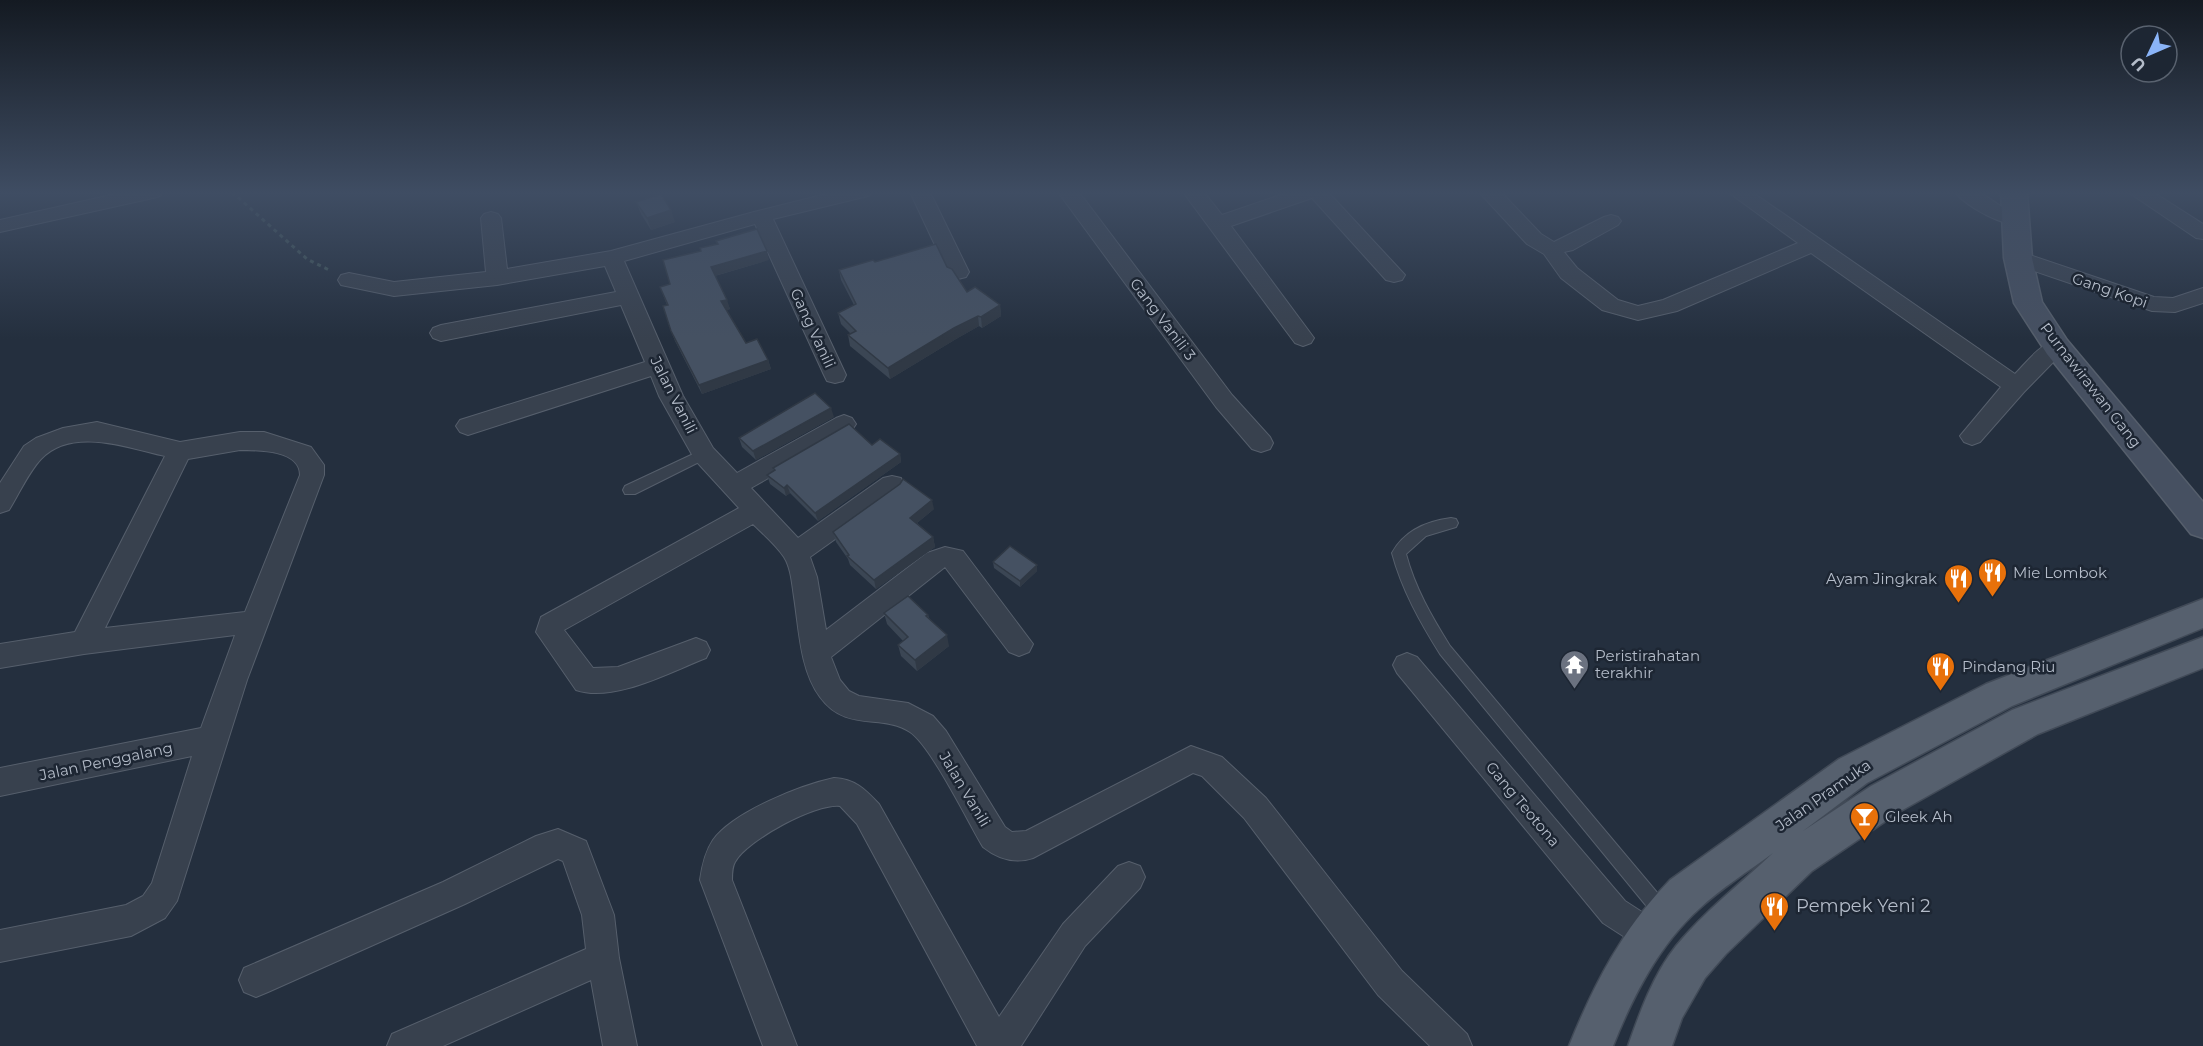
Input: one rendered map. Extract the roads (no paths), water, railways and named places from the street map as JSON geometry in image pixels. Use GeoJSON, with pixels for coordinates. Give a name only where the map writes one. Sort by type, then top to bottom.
{"type":"FeatureCollection","features":[{"type":"Feature","properties":{"kind":"main road","name":"Jalan Pramuka"},"geometry":{"type":"LineString","coordinates":[[1591,1046],[1614,989],[1656,924],[1685,894],[1853,771],[1999,695],[2203,613]]}},
{"type":"Feature","properties":{"kind":"main road"},"geometry":{"type":"LineString","coordinates":[[1650,1046],[1664,1007],[1690,963],[1711,939],[1798,857],[1885,799],[2025,722],[2203,652]]}},
{"type":"Feature","properties":{"kind":"main road"},"geometry":{"type":"LineString","coordinates":[[1853,771],[1885,799]]}},
{"type":"Feature","properties":{"kind":"street"},"geometry":{"type":"LineString","coordinates":[[493,241],[497,278]]}},
{"type":"Feature","properties":{"kind":"street"},"geometry":{"type":"LineString","coordinates":[[350,280],[394,289],[497,278],[612,258],[673,241]]}},
{"type":"Feature","properties":{"kind":"street","name":"Gang Vanili"},"geometry":{"type":"LineString","coordinates":[[773,241],[835,375]]}},
{"type":"Feature","properties":{"kind":"street"},"geometry":{"type":"LineString","coordinates":[[943,241],[958,272]]}},
{"type":"Feature","properties":{"kind":"street","name":"Gang Vanili 3"},"geometry":{"type":"LineString","coordinates":[[1104,241],[1224,401],[1261,443]]}},
{"type":"Feature","properties":{"kind":"street"},"geometry":{"type":"LineString","coordinates":[[1231,241],[1303,338]]}},
{"type":"Feature","properties":{"kind":"street"},"geometry":{"type":"LineString","coordinates":[[1362,241],[1394,275]]}},
{"type":"Feature","properties":{"kind":"street"},"geometry":{"type":"LineString","coordinates":[[1538,241],[1551,249],[1569,273],[1610,305],[1638,313],[1669,306],[1812,245]]}},
{"type":"Feature","properties":{"kind":"street"},"geometry":{"type":"LineString","coordinates":[[1551,249],[1574,241]]}},
{"type":"Feature","properties":{"kind":"street"},"geometry":{"type":"LineString","coordinates":[[1806,241],[2016,386]]}},
{"type":"Feature","properties":{"kind":"street","name":"Purnawirawan Gang"},"geometry":{"type":"LineString","coordinates":[[2017,241],[2018,258],[2028,303],[2057,347],[2203,525]]}},
{"type":"Feature","properties":{"kind":"street","name":"Jalan Vanili"},"geometry":{"type":"LineString","coordinates":[[612,258],[671,396],[704,453],[796,553],[804,577],[816,653],[828,686],[839,700],[855,708],[908,716],[922,725],[936,740],[994,837],[1004,846],[1020,848],[1033,843],[1191,759],[1212,766],[1255,808],[1390,983],[1455,1046]]}},
{"type":"Feature","properties":{"kind":"street","name":"Gang Kopi"},"geometry":{"type":"LineString","coordinates":[[2018,258],[2151,304],[2175,305],[2203,295]]}},
{"type":"Feature","properties":{"kind":"street"},"geometry":{"type":"LineString","coordinates":[[441,333],[628,297]]}},
{"type":"Feature","properties":{"kind":"street"},"geometry":{"type":"LineString","coordinates":[[1971,436],[2016,386],[2057,347]]}},
{"type":"Feature","properties":{"kind":"street"},"geometry":{"type":"LineString","coordinates":[[468,426],[657,366]]}},
{"type":"Feature","properties":{"kind":"street"},"geometry":{"type":"LineString","coordinates":[[735,486],[844,424]]}},
{"type":"Feature","properties":{"kind":"street"},"geometry":{"type":"LineString","coordinates":[[0,503],[33,452],[61,437],[98,431],[180,451],[240,441],[264,441],[302,453],[312,465],[312,475],[253,622],[212,739],[166,890],[154,907],[131,920],[0,946]]}},
{"type":"Feature","properties":{"kind":"street"},"geometry":{"type":"LineString","coordinates":[[84,642],[180,451]]}},
{"type":"Feature","properties":{"kind":"street"},"geometry":{"type":"LineString","coordinates":[[796,553],[892,485]]}},
{"type":"Feature","properties":{"kind":"street"},"geometry":{"type":"LineString","coordinates":[[696,650],[619,679],[586,681],[550,632],[551,625],[756,510]]}},
{"type":"Feature","properties":{"kind":"street"},"geometry":{"type":"LineString","coordinates":[[816,653],[936,560],[945,557],[954,558],[1019,644]]}},
{"type":"Feature","properties":{"kind":"street"},"geometry":{"type":"LineString","coordinates":[[0,656],[84,642],[253,622]]}},
{"type":"Feature","properties":{"kind":"street","name":"Gang Teotona"},"geometry":{"type":"LineString","coordinates":[[1407,665],[1614,912],[1656,924]]}},
{"type":"Feature","properties":{"kind":"street","name":"Jalan Penggalang"},"geometry":{"type":"LineString","coordinates":[[0,782],[212,739]]}},
{"type":"Feature","properties":{"kind":"street"},"geometry":{"type":"LineString","coordinates":[[780,1046],[716,879],[718,861],[735,838],[765,819],[831,791],[843,792],[853,798],[868,814],[996,1046]]}},
{"type":"Feature","properties":{"kind":"street"},"geometry":{"type":"LineString","coordinates":[[256,980],[454,893],[547,846],[558,844],[575,851],[598,915],[603,958],[620,1046]]}},
{"type":"Feature","properties":{"kind":"street"},"geometry":{"type":"LineString","coordinates":[[1002,1046],[1017,1018],[1074,934],[1129,878]]}},
{"type":"Feature","properties":{"kind":"street"},"geometry":{"type":"LineString","coordinates":[[404,1046],[603,958]]}},
{"type":"Feature","properties":{"kind":"lane"},"geometry":{"type":"LineString","coordinates":[[630,490],[704,453]]}},
{"type":"Feature","properties":{"kind":"lane"},"geometry":{"type":"LineString","coordinates":[[1451,523],[1423,530],[1409,540],[1399,553],[1404,575],[1426,620],[1445,650],[1656,924]]}},
{"type":"Feature","properties":{"kind":"place","name":"Mie Lombok"},"geometry":{"type":"Point","coordinates":[1992,598]}},
{"type":"Feature","properties":{"kind":"place","name":"Ayam Jingkrak"},"geometry":{"type":"Point","coordinates":[1958,604]}},
{"type":"Feature","properties":{"kind":"place","name":"Peristirahatan terakhir"},"geometry":{"type":"Point","coordinates":[1574,690]}},
{"type":"Feature","properties":{"kind":"place","name":"Pindang Riu"},"geometry":{"type":"Point","coordinates":[1941,692]}},
{"type":"Feature","properties":{"kind":"place","name":"Gleek Ah"},"geometry":{"type":"Point","coordinates":[1864,842]}},
{"type":"Feature","properties":{"kind":"place","name":"Pempek Yeni 2"},"geometry":{"type":"Point","coordinates":[1775,932]}}]}
